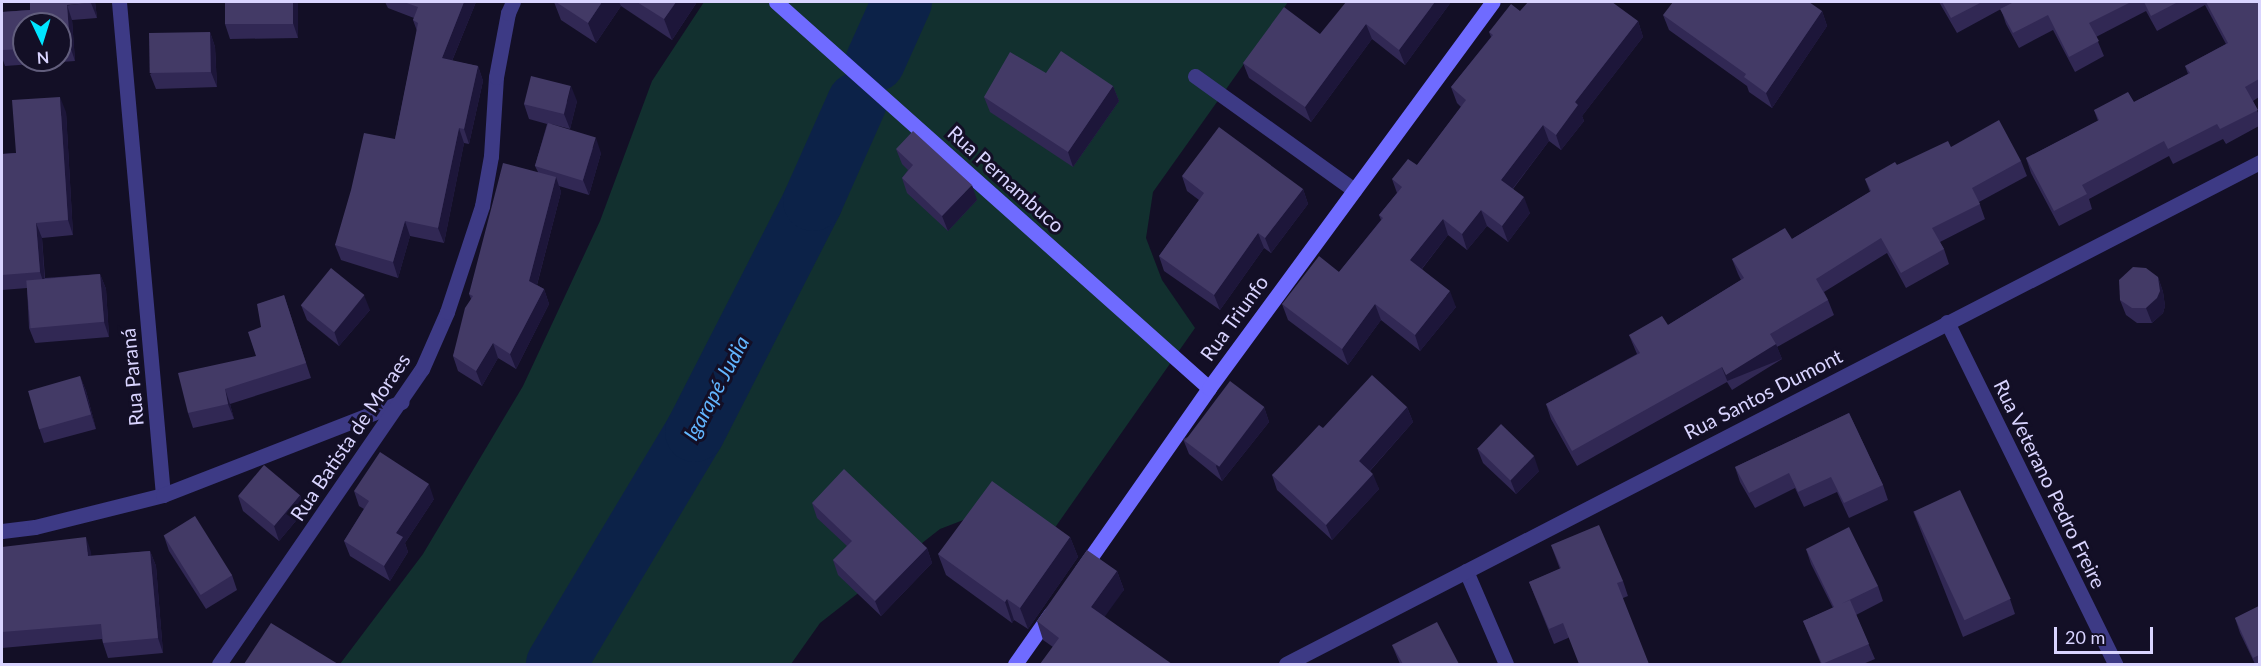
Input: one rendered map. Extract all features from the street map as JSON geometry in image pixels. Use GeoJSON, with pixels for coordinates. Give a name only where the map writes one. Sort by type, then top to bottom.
{"type":"FeatureCollection","features":[{"type":"Feature","properties":{"kind":"street","name":"Rua Paraná"},"geometry":{"type":"LineString","coordinates":[[119,2],[163,495]]}},
{"type":"Feature","properties":{"kind":"street","name":"Rua Batista de Moraes"},"geometry":{"type":"LineString","coordinates":[[219,664],[422,369],[447,312],[482,206],[491,156],[496,77],[508,13],[513,2]]}},
{"type":"Feature","properties":{"kind":"street","name":"Rua Pernambuco"},"geometry":{"type":"LineString","coordinates":[[776,2],[1209,388]]}},
{"type":"Feature","properties":{"kind":"street","name":"Rua Triunfo"},"geometry":{"type":"LineString","coordinates":[[1015,664],[1209,388],[1493,2]]}},
{"type":"Feature","properties":{"kind":"street"},"geometry":{"type":"LineString","coordinates":[[1195,76],[1354,190]]}},
{"type":"Feature","properties":{"kind":"street","name":"Rua Santos Dumont"},"geometry":{"type":"LineString","coordinates":[[1286,664],[2259,162]]}},
{"type":"Feature","properties":{"kind":"street","name":"Rua Veterano Pedro Freire"},"geometry":{"type":"LineString","coordinates":[[1947,322],[2115,664]]}},
{"type":"Feature","properties":{"kind":"street"},"geometry":{"type":"LineString","coordinates":[[2,531],[35,527],[163,495],[401,402]]}},
{"type":"Feature","properties":{"kind":"street"},"geometry":{"type":"LineString","coordinates":[[1466,571],[1506,664]]}},
{"type":"Feature","properties":{"kind":"green space"},"geometry":{"type":"Polygon","coordinates":[[[704,2],[1288,2],[1153,192],[1146,238],[1162,280],[1195,328],[1054,529],[966,519],[940,529],[820,623],[791,664],[340,664],[423,554],[523,386],[600,221],[652,81],[704,2]]]}},
{"type":"Feature","properties":{"kind":"building"},"geometry":{"type":"Polygon","coordinates":[[[30,2],[91,2],[67,5],[68,12],[12,12],[12,50],[2,50],[2,12],[30,10],[30,2]]]}},
{"type":"Feature","properties":{"kind":"building"},"geometry":{"type":"Polygon","coordinates":[[[225,2],[293,2],[293,24],[225,24],[225,2]]]}},
{"type":"Feature","properties":{"kind":"building"},"geometry":{"type":"Polygon","coordinates":[[[404,2],[464,2],[442,58],[478,66],[464,129],[459,128],[438,228],[405,221],[393,262],[335,245],[364,133],[395,139],[418,23],[413,20],[418,7],[404,2]]]}},
{"type":"Feature","properties":{"kind":"building"},"geometry":{"type":"Polygon","coordinates":[[[556,2],[602,2],[588,23],[556,2]]]}},
{"type":"Feature","properties":{"kind":"building"},"geometry":{"type":"Polygon","coordinates":[[[637,2],[676,2],[664,19],[637,2]]]}},
{"type":"Feature","properties":{"kind":"building"},"geometry":{"type":"Polygon","coordinates":[[[1346,2],[1435,2],[1399,50],[1366,24],[1305,107],[1243,63],[1284,7],[1320,34],[1346,2]]]}},
{"type":"Feature","properties":{"kind":"building"},"geometry":{"type":"Polygon","coordinates":[[[1528,2],[1612,2],[1638,21],[1575,102],[1578,105],[1556,135],[1543,125],[1501,180],[1524,197],[1502,226],[1481,210],[1462,234],[1443,219],[1410,260],[1450,291],[1415,335],[1375,304],[1342,349],[1282,304],[1319,256],[1339,272],[1383,218],[1379,215],[1402,187],[1392,179],[1408,159],[1417,165],[1466,100],[1451,87],[1493,35],[1489,32],[1511,4],[1520,11],[1528,2]]]}},
{"type":"Feature","properties":{"kind":"building"},"geometry":{"type":"Polygon","coordinates":[[[1673,2],[1809,2],[1822,11],[1766,93],[1744,77],[1746,74],[1663,15],[1673,2]]]}},
{"type":"Feature","properties":{"kind":"building"},"geometry":{"type":"Polygon","coordinates":[[[1942,2],[1982,2],[1951,18],[1942,2]]]}},
{"type":"Feature","properties":{"kind":"building"},"geometry":{"type":"Polygon","coordinates":[[[2014,2],[2131,2],[2089,23],[2099,41],[2069,57],[2048,15],[2013,33],[2000,9],[2014,2]]]}},
{"type":"Feature","properties":{"kind":"building"},"geometry":{"type":"Polygon","coordinates":[[[2144,2],[2178,2],[2151,16],[2144,2]]]}},
{"type":"Feature","properties":{"kind":"building"},"geometry":{"type":"Polygon","coordinates":[[[2206,2],[2259,2],[2259,79],[2245,87],[2258,110],[2220,129],[2217,124],[2168,149],[2164,141],[2082,185],[2087,194],[2054,211],[2026,158],[2099,120],[2094,110],[2128,92],[2134,102],[2190,73],[2185,66],[2228,43],[2206,2]]]}},
{"type":"Feature","properties":{"kind":"building"},"geometry":{"type":"Polygon","coordinates":[[[210,32],[211,72],[150,73],[149,33],[210,32]]]}},
{"type":"Feature","properties":{"kind":"building"},"geometry":{"type":"Polygon","coordinates":[[[1061,51],[1113,86],[1068,152],[984,97],[1010,52],[1046,73],[1061,51]]]}},
{"type":"Feature","properties":{"kind":"building"},"geometry":{"type":"Polygon","coordinates":[[[531,76],[571,86],[564,114],[524,104],[531,76]]]}},
{"type":"Feature","properties":{"kind":"building"},"geometry":{"type":"Polygon","coordinates":[[[60,97],[68,220],[36,223],[40,272],[2,275],[2,154],[16,153],[12,100],[60,97]]]}},
{"type":"Feature","properties":{"kind":"building"},"geometry":{"type":"Polygon","coordinates":[[[1999,120],[2021,161],[1972,188],[1980,204],[1932,228],[1944,249],[1901,273],[1881,238],[1816,279],[1828,300],[1770,334],[1776,344],[1726,375],[1722,367],[1572,451],[1546,404],[1640,353],[1629,335],[1662,316],[1668,325],[1744,278],[1732,259],[1785,228],[1792,239],[1871,191],[1865,179],[1895,162],[1897,165],[1948,141],[1951,147],[1999,120]]]}},
{"type":"Feature","properties":{"kind":"building"},"geometry":{"type":"Polygon","coordinates":[[[548,123],[596,138],[583,181],[535,166],[548,123]]]}},
{"type":"Feature","properties":{"kind":"building"},"geometry":{"type":"Polygon","coordinates":[[[1219,127],[1303,189],[1265,238],[1258,233],[1214,295],[1159,256],[1204,193],[1182,176],[1219,127]]]}},
{"type":"Feature","properties":{"kind":"building"},"geometry":{"type":"Polygon","coordinates":[[[913,131],[972,185],[942,216],[902,178],[913,165],[896,149],[913,131]]]}},
{"type":"Feature","properties":{"kind":"building"},"geometry":{"type":"Polygon","coordinates":[[[503,163],[556,177],[529,281],[544,289],[510,354],[493,343],[476,371],[453,356],[465,308],[473,296],[469,294],[503,163]]]}},
{"type":"Feature","properties":{"kind":"building"},"geometry":{"type":"Polygon","coordinates":[[[2133,267],[2146,268],[2158,277],[2160,291],[2157,298],[2146,308],[2132,308],[2120,300],[2119,280],[2133,267]]]}},
{"type":"Feature","properties":{"kind":"building"},"geometry":{"type":"Polygon","coordinates":[[[331,268],[364,295],[334,332],[301,305],[331,268]]]}},
{"type":"Feature","properties":{"kind":"building"},"geometry":{"type":"Polygon","coordinates":[[[100,274],[104,322],[30,328],[26,280],[100,274]]]}},
{"type":"Feature","properties":{"kind":"building"},"geometry":{"type":"Polygon","coordinates":[[[284,295],[306,363],[225,389],[228,404],[188,413],[178,373],[256,356],[248,332],[261,327],[257,304],[284,295]]]}},
{"type":"Feature","properties":{"kind":"building"},"geometry":{"type":"Polygon","coordinates":[[[1372,375],[1407,407],[1359,461],[1373,474],[1326,525],[1272,475],[1319,425],[1323,428],[1372,375]]]}},
{"type":"Feature","properties":{"kind":"building"},"geometry":{"type":"Polygon","coordinates":[[[80,376],[91,414],[39,429],[28,391],[80,376]]]}},
{"type":"Feature","properties":{"kind":"building"},"geometry":{"type":"Polygon","coordinates":[[[1230,381],[1264,407],[1219,467],[1185,441],[1230,381]]]}},
{"type":"Feature","properties":{"kind":"building"},"geometry":{"type":"Polygon","coordinates":[[[1849,413],[1883,485],[1844,503],[1831,477],[1798,492],[1789,473],[1749,493],[1735,467],[1849,413]]]}},
{"type":"Feature","properties":{"kind":"building"},"geometry":{"type":"Polygon","coordinates":[[[1501,424],[1534,456],[1510,480],[1477,448],[1501,424]]]}},
{"type":"Feature","properties":{"kind":"building"},"geometry":{"type":"Polygon","coordinates":[[[380,452],[429,484],[396,533],[403,537],[384,566],[344,541],[369,501],[354,491],[380,452]]]}},
{"type":"Feature","properties":{"kind":"building"},"geometry":{"type":"Polygon","coordinates":[[[264,465],[300,495],[274,526],[238,496],[264,465]]]}},
{"type":"Feature","properties":{"kind":"building"},"geometry":{"type":"Polygon","coordinates":[[[844,469],[927,548],[875,601],[833,560],[852,541],[812,503],[844,469]]]}},
{"type":"Feature","properties":{"kind":"building"},"geometry":{"type":"Polygon","coordinates":[[[992,481],[1070,537],[1020,608],[1007,599],[1005,602],[938,554],[992,481]]]}},
{"type":"Feature","properties":{"kind":"building"},"geometry":{"type":"Polygon","coordinates":[[[1960,490],[2011,599],[1964,620],[1914,512],[1960,490]]]}},
{"type":"Feature","properties":{"kind":"building"},"geometry":{"type":"Polygon","coordinates":[[[195,516],[232,575],[201,595],[164,536],[195,516]]]}},
{"type":"Feature","properties":{"kind":"building"},"geometry":{"type":"Polygon","coordinates":[[[1599,525],[1623,581],[1617,583],[1649,664],[1579,664],[1563,623],[1549,629],[1529,582],[1561,568],[1551,545],[1599,525]]]}},
{"type":"Feature","properties":{"kind":"building"},"geometry":{"type":"Polygon","coordinates":[[[1849,527],[1878,586],[1841,604],[1850,600],[1869,644],[1822,664],[1803,621],[1834,607],[1806,549],[1849,527]]]}},
{"type":"Feature","properties":{"kind":"building"},"geometry":{"type":"Polygon","coordinates":[[[86,537],[88,556],[150,551],[158,638],[103,643],[101,624],[2,632],[2,547],[86,537]]]}},
{"type":"Feature","properties":{"kind":"building"},"geometry":{"type":"Polygon","coordinates":[[[1087,550],[1117,571],[1091,607],[1172,664],[1040,664],[1059,638],[1037,621],[1087,550]]]}},
{"type":"Feature","properties":{"kind":"building"},"geometry":{"type":"Polygon","coordinates":[[[2259,606],[2259,655],[2253,658],[2235,618],[2259,606]]]}},
{"type":"Feature","properties":{"kind":"building"},"geometry":{"type":"Polygon","coordinates":[[[1437,622],[1459,664],[1403,664],[1392,645],[1437,622]]]}},
{"type":"Feature","properties":{"kind":"building"},"geometry":{"type":"Polygon","coordinates":[[[271,623],[338,664],[244,664],[271,623]]]}},
{"type":"Feature","properties":{"kind":"waterway","name":"Igarapé Judia"},"geometry":{"type":"LineString","coordinates":[[875,62],[902,2]]}},
{"type":"Feature","properties":{"kind":"waterway","name":"Igarapé Judia"},"geometry":{"type":"LineString","coordinates":[[556,664],[695,432],[813,201],[857,102]]}}]}
